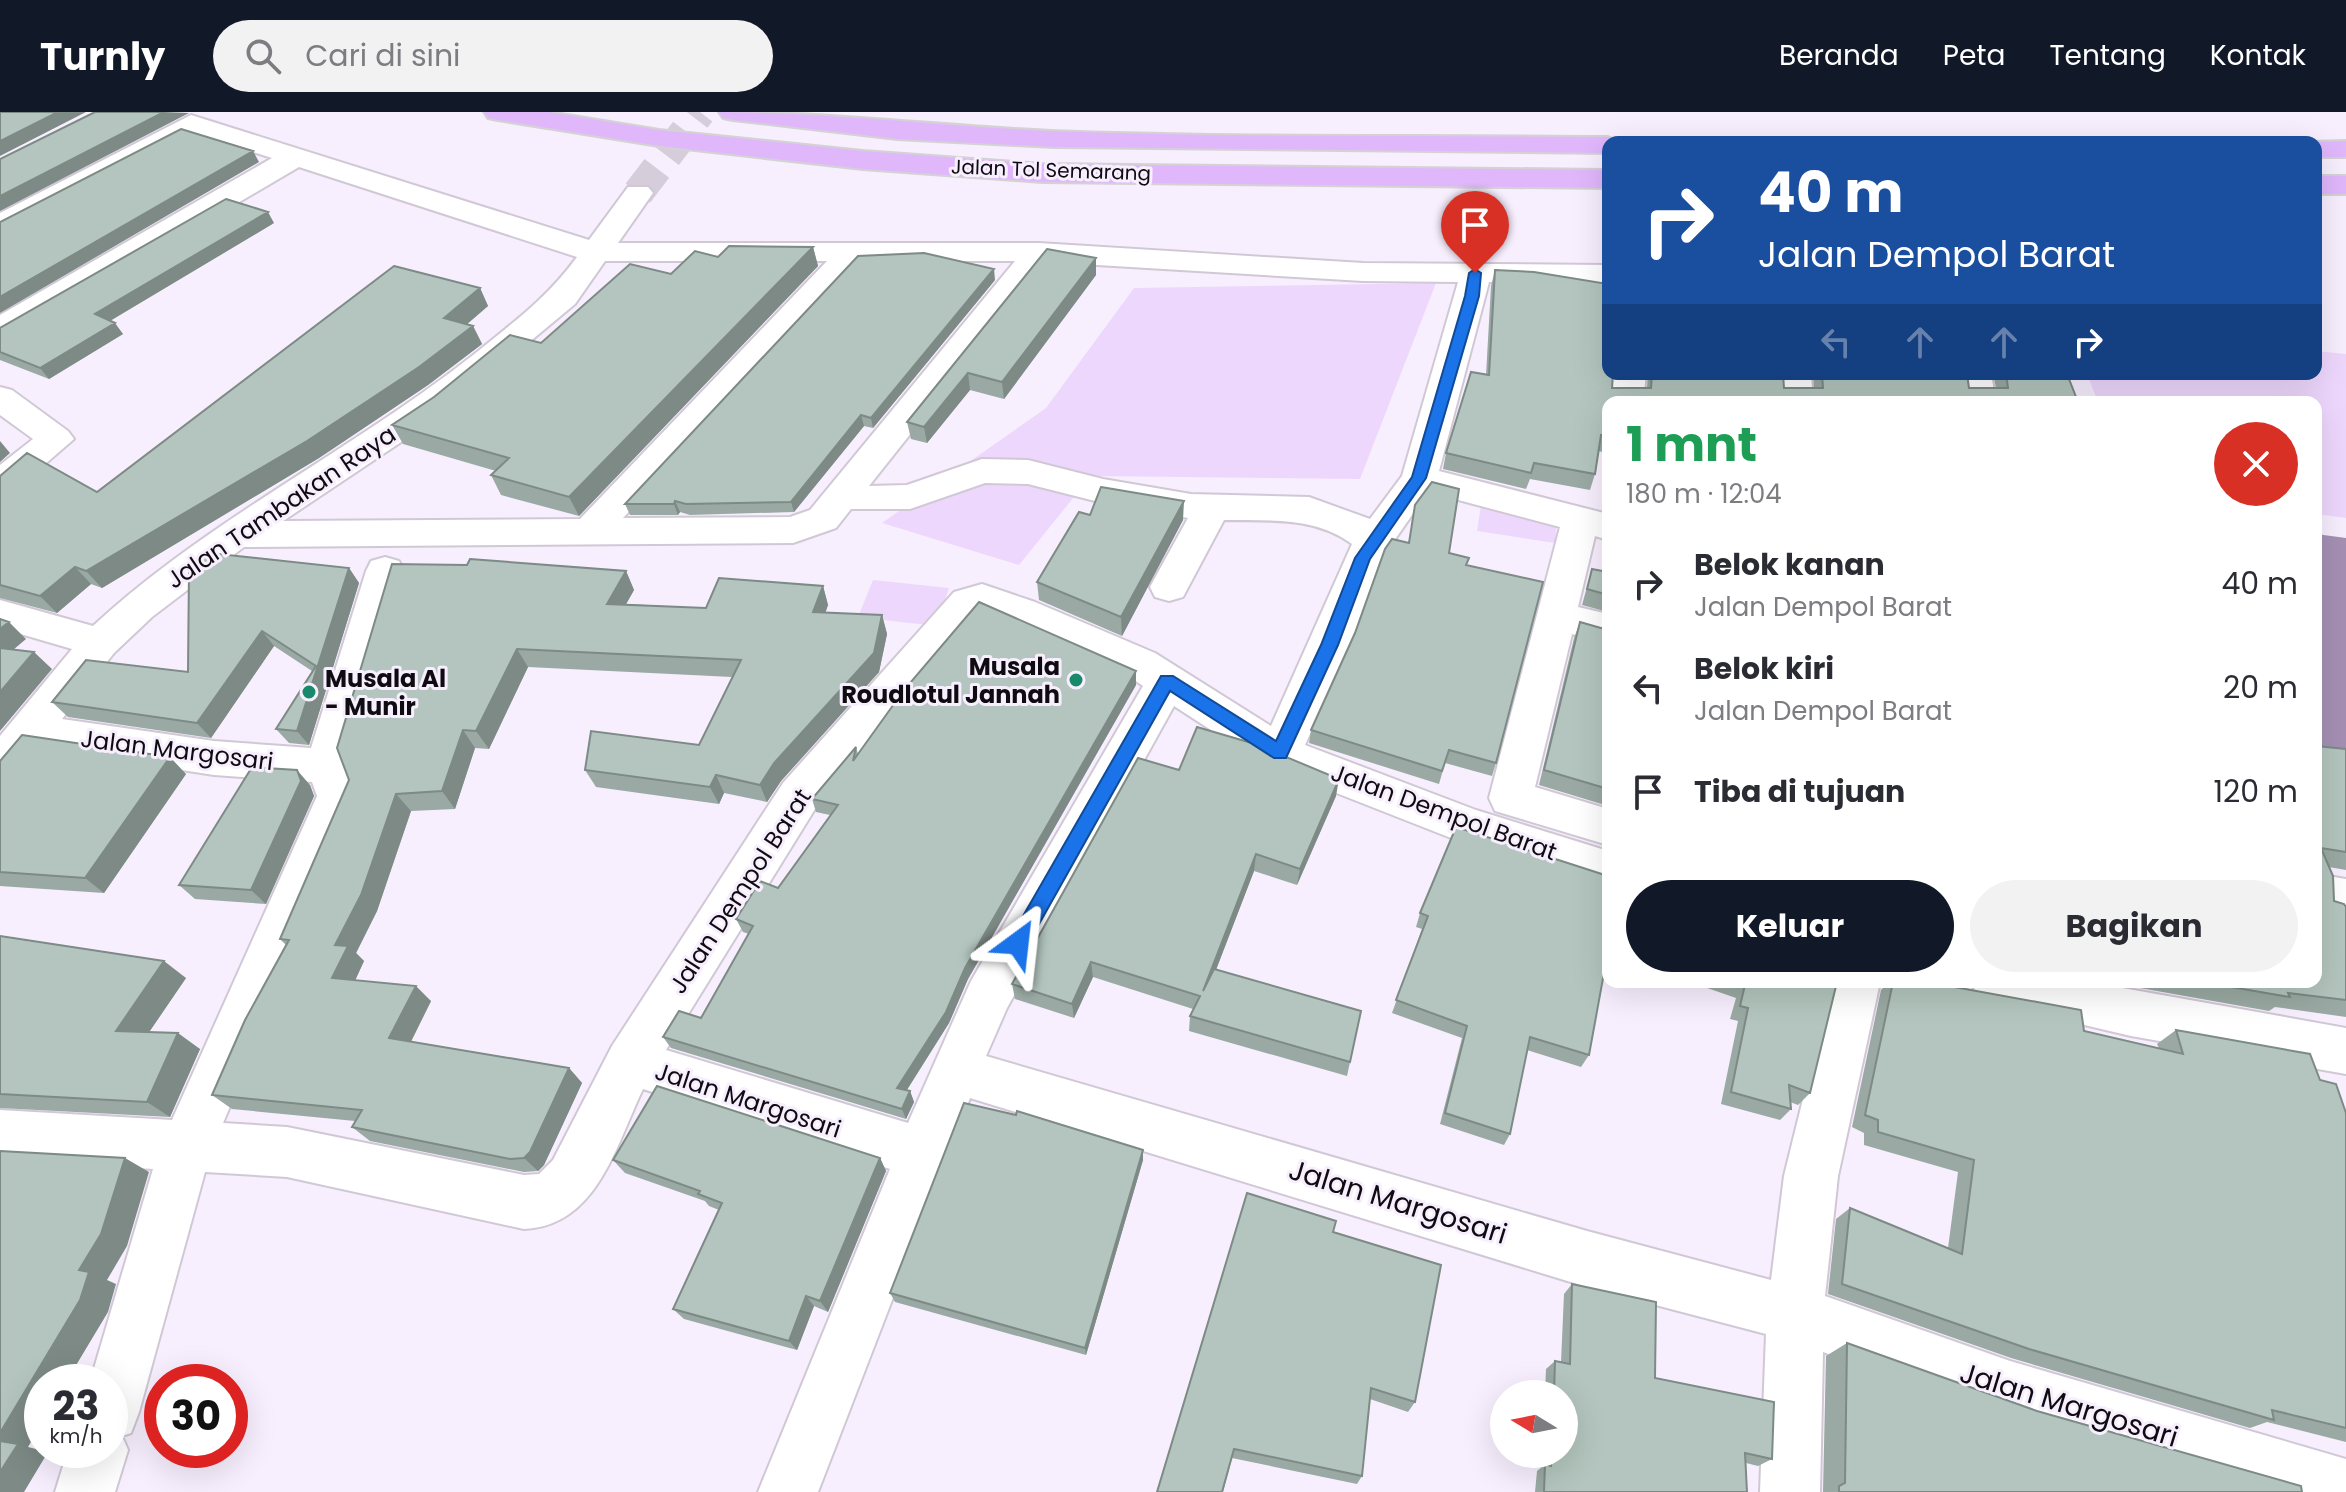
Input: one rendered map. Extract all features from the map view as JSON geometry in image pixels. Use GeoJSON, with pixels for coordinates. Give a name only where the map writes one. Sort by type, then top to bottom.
{"type":"FeatureCollection","features":[{"type":"Feature","properties":{"kind":"highway","name":"Jalan Tol Semarang"},"geometry":{"type":"LineString","coordinates":[[498,112],[659,138],[863,160],[1042,173],[1602,179]]}},
{"type":"Feature","properties":{"kind":"highway","name":"Jalan Tol Semarang"},"geometry":{"type":"LineString","coordinates":[[733,112],[897,131],[1054,139],[1602,145]]}},
{"type":"Feature","properties":{"kind":"highway"},"geometry":{"type":"LineString","coordinates":[[2322,149],[2346,149]]}},
{"type":"Feature","properties":{"kind":"highway"},"geometry":{"type":"LineString","coordinates":[[2322,185],[2346,185]]}},
{"type":"Feature","properties":{"kind":"street"},"geometry":{"type":"LineString","coordinates":[[0,225],[191,123],[293,158],[606,237],[851,254],[1039,252],[1363,272],[1602,273]]}},
{"type":"Feature","properties":{"kind":"street"},"geometry":{"type":"LineString","coordinates":[[0,329],[293,158]]}},
{"type":"Feature","properties":{"kind":"street","name":"Jalan Tambakan Raya"},"geometry":{"type":"LineString","coordinates":[[0,766],[100,643],[138,607],[236,534],[431,406],[564,297],[638,193]]}},
{"type":"Feature","properties":{"kind":"street"},"geometry":{"type":"LineString","coordinates":[[236,534],[793,530],[823,519],[1039,252]]}},
{"type":"Feature","properties":{"kind":"street"},"geometry":{"type":"LineString","coordinates":[[588,533],[851,254]]}},
{"type":"Feature","properties":{"kind":"street"},"geometry":{"type":"LineString","coordinates":[[1280,753],[1330,645],[1362,558],[1419,478],[1472,296],[1475,273]]}},
{"type":"Feature","properties":{"kind":"street"},"geometry":{"type":"LineString","coordinates":[[0,398],[56,439],[0,483]]}},
{"type":"Feature","properties":{"kind":"street"},"geometry":{"type":"LineString","coordinates":[[842,496],[880,499],[910,497],[982,471],[1005,470],[1028,472],[1134,497],[1213,506],[1309,510],[1349,523],[1374,541]]}},
{"type":"Feature","properties":{"kind":"street"},"geometry":{"type":"LineString","coordinates":[[1419,478],[1600,521],[1555,616],[1511,798],[1602,825]]}},
{"type":"Feature","properties":{"kind":"street"},"geometry":{"type":"LineString","coordinates":[[1169,587],[1213,506]]}},
{"type":"Feature","properties":{"kind":"street"},"geometry":{"type":"LineString","coordinates":[[124,1364],[186,1148],[339,796],[327,766],[385,571]]}},
{"type":"Feature","properties":{"kind":"street","name":"Jalan Dempol Barat"},"geometry":{"type":"LineString","coordinates":[[630,1062],[799,796],[968,602],[982,598],[1141,664],[1280,753],[1467,825],[1602,868]]}},
{"type":"Feature","properties":{"kind":"street"},"geometry":{"type":"LineString","coordinates":[[0,614],[100,643]]}},
{"type":"Feature","properties":{"kind":"street"},"geometry":{"type":"LineString","coordinates":[[1555,616],[1602,628]]}},
{"type":"Feature","properties":{"kind":"street"},"geometry":{"type":"LineString","coordinates":[[788,1492],[955,1070],[988,996],[1167,681]]}},
{"type":"Feature","properties":{"kind":"street","name":"Jalan Margosari"},"geometry":{"type":"LineString","coordinates":[[28,730],[214,758],[327,766]]}},
{"type":"Feature","properties":{"kind":"street"},"geometry":{"type":"LineString","coordinates":[[2322,895],[2346,899]]}},
{"type":"Feature","properties":{"kind":"street"},"geometry":{"type":"LineString","coordinates":[[1790,1492],[1795,1314],[1811,1176],[1855,988]]}},
{"type":"Feature","properties":{"kind":"street"},"geometry":{"type":"LineString","coordinates":[[2044,988],[2127,998],[2346,1051]]}},
{"type":"Feature","properties":{"kind":"street","name":"Jalan Margosari"},"geometry":{"type":"LineString","coordinates":[[0,1135],[287,1152],[524,1202],[545,1202],[561,1192],[572,1178],[630,1062],[884,1143],[923,1152]]}},
{"type":"Feature","properties":{"kind":"street","name":"Jalan Margosari"},"geometry":{"type":"LineString","coordinates":[[955,1070],[1587,1259],[1795,1314],[2010,1390],[2346,1489]]}},
{"type":"Feature","properties":{"kind":"street"},"geometry":{"type":"LineString","coordinates":[[85,1492],[92,1468]]}},
{"type":"Feature","properties":{"kind":"shaded area"},"geometry":{"type":"Polygon","coordinates":[[[1436,283],[1360,479],[1091,476],[1019,565],[882,523],[1046,408],[1134,288],[1436,283]]]}},
{"type":"Feature","properties":{"kind":"shaded area"},"geometry":{"type":"Polygon","coordinates":[[[2322,352],[2346,354],[2346,518],[2322,515],[2322,396],[2096,396],[2089,380],[2322,380],[2322,352]]]}},
{"type":"Feature","properties":{"kind":"shaded area"},"geometry":{"type":"Polygon","coordinates":[[[1481,505],[1557,517],[1555,543],[1477,531],[1481,505]]]}},
{"type":"Feature","properties":{"kind":"shaded area"},"geometry":{"type":"Polygon","coordinates":[[[2322,535],[2346,538],[2346,750],[2322,747],[2322,535]]]}},
{"type":"Feature","properties":{"kind":"shaded area"},"geometry":{"type":"Polygon","coordinates":[[[873,580],[949,588],[936,626],[858,617],[873,580]]]}},
{"type":"Feature","properties":{"kind":"building"},"geometry":{"type":"Polygon","coordinates":[[[0,112],[58,112],[0,141],[0,112]]]}},
{"type":"Feature","properties":{"kind":"building"},"geometry":{"type":"Polygon","coordinates":[[[95,112],[164,112],[0,196],[0,159],[95,112]]]}},
{"type":"Feature","properties":{"kind":"building"},"geometry":{"type":"Polygon","coordinates":[[[181,129],[253,151],[0,297],[0,222],[181,129]]]}},
{"type":"Feature","properties":{"kind":"building"},"geometry":{"type":"Polygon","coordinates":[[[226,199],[268,212],[95,314],[115,323],[40,368],[0,352],[0,328],[226,199]]]}},
{"type":"Feature","properties":{"kind":"building"},"geometry":{"type":"Polygon","coordinates":[[[729,246],[813,247],[569,497],[491,475],[509,458],[392,425],[434,397],[510,335],[541,343],[630,264],[671,274],[695,251],[718,257],[729,246]]]}},
{"type":"Feature","properties":{"kind":"building"},"geometry":{"type":"Polygon","coordinates":[[[1047,249],[1096,258],[1002,382],[968,373],[924,427],[907,422],[1047,249]]]}},
{"type":"Feature","properties":{"kind":"building"},"geometry":{"type":"Polygon","coordinates":[[[924,253],[994,269],[871,418],[861,415],[791,502],[625,504],[858,256],[924,253]]]}},
{"type":"Feature","properties":{"kind":"building"},"geometry":{"type":"Polygon","coordinates":[[[394,266],[480,288],[444,318],[473,326],[419,367],[307,441],[86,571],[75,567],[40,596],[0,585],[0,476],[27,453],[97,492],[394,266]]]}},
{"type":"Feature","properties":{"kind":"building"},"geometry":{"type":"Polygon","coordinates":[[[1495,270],[1534,272],[1602,283],[1602,380],[1613,380],[1612,388],[1651,388],[1652,380],[1783,380],[1784,388],[1823,388],[1822,380],[1968,380],[1969,388],[2008,388],[2007,380],[2069,380],[2076,396],[1602,396],[1602,435],[1595,474],[1534,463],[1531,473],[1446,453],[1471,372],[1489,375],[1495,270]]]}},
{"type":"Feature","properties":{"kind":"building"},"geometry":{"type":"Polygon","coordinates":[[[1432,482],[1459,489],[1449,553],[1469,558],[1466,565],[1543,582],[1496,763],[1449,750],[1442,771],[1311,730],[1355,633],[1385,549],[1392,539],[1409,543],[1415,505],[1432,482]]]}},
{"type":"Feature","properties":{"kind":"building"},"geometry":{"type":"Polygon","coordinates":[[[1101,487],[1184,501],[1121,617],[1037,582],[1079,512],[1090,515],[1101,487]]]}},
{"type":"Feature","properties":{"kind":"building"},"geometry":{"type":"Polygon","coordinates":[[[209,553],[349,568],[297,731],[276,729],[316,666],[262,631],[197,723],[52,702],[86,660],[188,672],[189,568],[209,553]]]}},
{"type":"Feature","properties":{"kind":"building"},"geometry":{"type":"Polygon","coordinates":[[[470,559],[626,571],[607,604],[706,608],[719,578],[823,586],[813,612],[882,615],[874,653],[774,763],[760,785],[716,775],[710,787],[585,770],[591,731],[699,745],[741,660],[517,649],[476,731],[463,730],[442,791],[396,794],[361,895],[335,945],[348,946],[332,978],[416,986],[389,1038],[569,1068],[530,1152],[524,1158],[510,1159],[352,1127],[362,1110],[212,1095],[245,1020],[289,940],[280,939],[349,780],[337,748],[392,564],[467,565],[470,559]]]}},
{"type":"Feature","properties":{"kind":"building"},"geometry":{"type":"Polygon","coordinates":[[[1592,569],[1602,571],[1602,593],[1587,589],[1592,569]]]}},
{"type":"Feature","properties":{"kind":"building"},"geometry":{"type":"Polygon","coordinates":[[[979,602],[1136,671],[965,968],[946,1012],[897,1088],[910,1091],[902,1109],[663,1037],[679,1011],[701,1018],[753,926],[736,919],[760,881],[778,888],[838,805],[812,799],[856,747],[853,761],[904,690],[979,602]]]}},
{"type":"Feature","properties":{"kind":"building"},"geometry":{"type":"Polygon","coordinates":[[[0,619],[9,622],[0,629],[0,619]]]}},
{"type":"Feature","properties":{"kind":"building"},"geometry":{"type":"Polygon","coordinates":[[[1580,622],[1602,628],[1602,787],[1544,770],[1580,622]]]}},
{"type":"Feature","properties":{"kind":"building"},"geometry":{"type":"Polygon","coordinates":[[[0,648],[34,652],[0,692],[0,648]]]}},
{"type":"Feature","properties":{"kind":"building"},"geometry":{"type":"Polygon","coordinates":[[[1197,727],[1255,744],[1339,779],[1300,869],[1256,854],[1203,991],[1214,969],[1361,1011],[1350,1062],[1190,1016],[1200,996],[1091,962],[1072,1004],[1012,984],[1138,758],[1179,770],[1197,727]]]}},
{"type":"Feature","properties":{"kind":"building"},"geometry":{"type":"Polygon","coordinates":[[[22,735],[170,757],[85,878],[0,872],[0,761],[22,735]]]}},
{"type":"Feature","properties":{"kind":"building"},"geometry":{"type":"Polygon","coordinates":[[[2322,747],[2346,749],[2346,852],[2322,848],[2322,747]]]}},
{"type":"Feature","properties":{"kind":"building"},"geometry":{"type":"Polygon","coordinates":[[[252,767],[297,770],[301,781],[251,890],[179,885],[252,767]]]}},
{"type":"Feature","properties":{"kind":"building"},"geometry":{"type":"Polygon","coordinates":[[[1456,827],[1602,874],[1602,984],[1589,1055],[1530,1037],[1510,1134],[1445,1113],[1467,1026],[1396,1000],[1428,916],[1420,913],[1456,827]]]}},
{"type":"Feature","properties":{"kind":"building"},"geometry":{"type":"Polygon","coordinates":[[[2322,850],[2333,876],[2334,901],[2346,907],[2346,1000],[2288,993],[2290,997],[2237,988],[2322,988],[2322,850]]]}},
{"type":"Feature","properties":{"kind":"building"},"geometry":{"type":"Polygon","coordinates":[[[0,936],[164,961],[116,1031],[178,1033],[147,1102],[0,1094],[0,936]]]}},
{"type":"Feature","properties":{"kind":"building"},"geometry":{"type":"Polygon","coordinates":[[[1744,988],[1836,988],[1810,1093],[1789,1085],[1791,1109],[1731,1092],[1748,1008],[1740,1006],[1744,988]]]}},
{"type":"Feature","properties":{"kind":"building"},"geometry":{"type":"Polygon","coordinates":[[[1892,988],[1960,988],[2081,1010],[2084,1031],[2183,1054],[2176,1030],[2310,1054],[2320,1080],[2336,1084],[2346,1113],[2346,1428],[2272,1410],[2274,1420],[2029,1349],[1842,1284],[1850,1208],[1962,1254],[1974,1160],[1878,1132],[1878,1120],[1865,1115],[1892,988]]]}},
{"type":"Feature","properties":{"kind":"building"},"geometry":{"type":"Polygon","coordinates":[[[657,1086],[880,1158],[820,1301],[806,1296],[789,1341],[673,1309],[722,1203],[698,1194],[700,1191],[613,1160],[657,1086]]]}},
{"type":"Feature","properties":{"kind":"building"},"geometry":{"type":"Polygon","coordinates":[[[964,1103],[1016,1115],[1017,1111],[1143,1150],[1085,1348],[890,1293],[964,1103]]]}},
{"type":"Feature","properties":{"kind":"building"},"geometry":{"type":"Polygon","coordinates":[[[0,1151],[125,1158],[101,1234],[79,1270],[89,1272],[80,1300],[42,1364],[24,1364],[24,1393],[0,1433],[0,1151]]]}},
{"type":"Feature","properties":{"kind":"building"},"geometry":{"type":"Polygon","coordinates":[[[1247,1193],[1336,1221],[1333,1232],[1441,1265],[1415,1402],[1371,1388],[1362,1476],[1234,1449],[1222,1492],[1157,1492],[1247,1193]]]}},
{"type":"Feature","properties":{"kind":"building"},"geometry":{"type":"Polygon","coordinates":[[[1572,1284],[1656,1302],[1655,1378],[1774,1402],[1772,1459],[1745,1453],[1747,1492],[1544,1492],[1545,1468],[1578,1468],[1578,1380],[1554,1380],[1555,1361],[1570,1364],[1572,1284]]]}},
{"type":"Feature","properties":{"kind":"building"},"geometry":{"type":"Polygon","coordinates":[[[1847,1343],[2037,1411],[2301,1486],[2302,1492],[1839,1492],[1839,1486],[1845,1483],[1847,1343]]]}},
{"type":"Feature","properties":{"kind":"building"},"geometry":{"type":"Polygon","coordinates":[[[0,1441],[18,1444],[0,1472],[0,1441]]]}},
{"type":"Feature","properties":{"kind":"tunnel"},"geometry":{"type":"LineString","coordinates":[[638,193],[700,112]]}},
{"type":"Feature","properties":{"kind":"place","name":"Musala Roudlotul Jannah"},"geometry":{"type":"Point","coordinates":[1076,680]}},
{"type":"Feature","properties":{"kind":"place","name":"Musala Al - Munir"},"geometry":{"type":"Point","coordinates":[309,692]}},
{"type":"Feature","properties":{"kind":"route"},"geometry":{"type":"LineString","coordinates":[[1018,943],[1167,681],[1280,753],[1330,645],[1362,558],[1419,478],[1472,296],[1475,273]]}}]}
